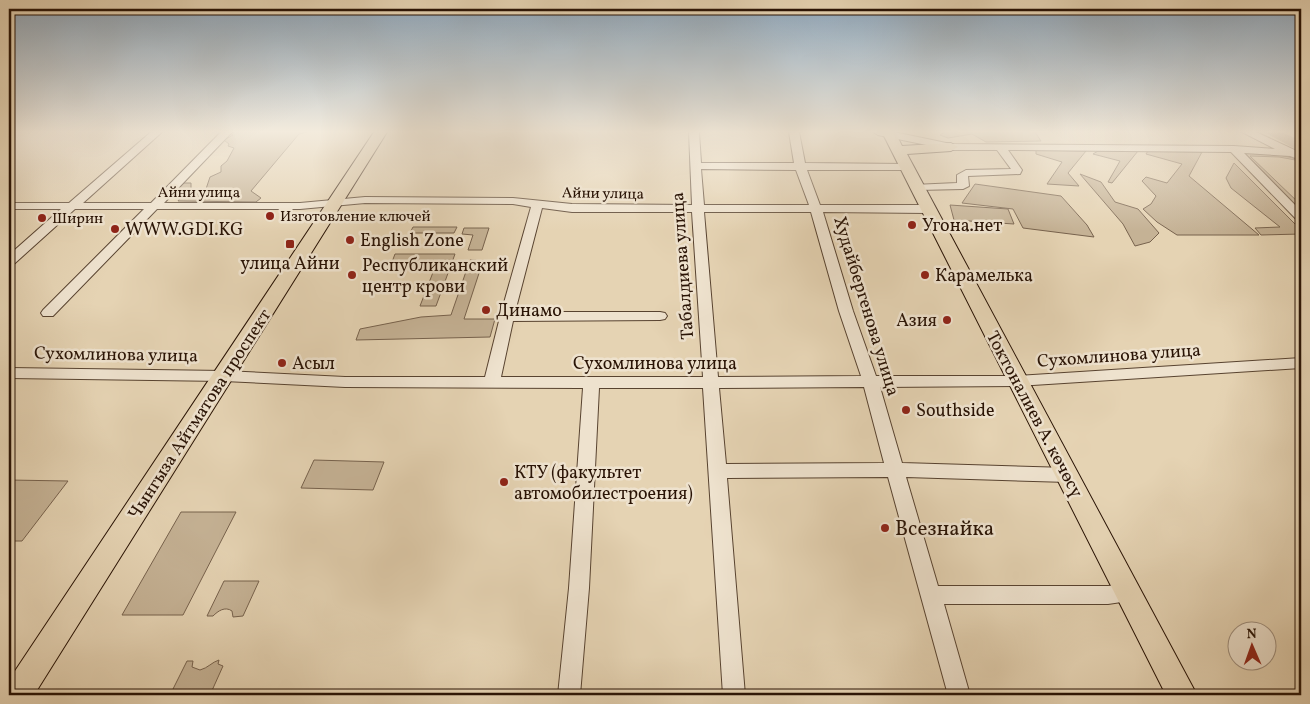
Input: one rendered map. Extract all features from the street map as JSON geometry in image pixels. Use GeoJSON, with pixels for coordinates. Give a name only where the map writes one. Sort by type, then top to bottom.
{"type":"FeatureCollection","features":[{"type":"Feature","properties":{"kind":"main road","name":"Чынгыза Айтматова проспект"},"geometry":{"type":"LineString","coordinates":[[18,695],[360,165]]}},
{"type":"Feature","properties":{"kind":"main road","name":"Токтоналиев А. көчөсү"},"geometry":{"type":"LineString","coordinates":[[904,165],[1182,695]]}},
{"type":"Feature","properties":{"kind":"street"},"geometry":{"type":"LineString","coordinates":[[9,261],[120,165]]}},
{"type":"Feature","properties":{"kind":"street"},"geometry":{"type":"LineString","coordinates":[[48,313],[195,165]]}},
{"type":"Feature","properties":{"kind":"street"},"geometry":{"type":"LineString","coordinates":[[695,166],[805,165]]}},
{"type":"Feature","properties":{"kind":"street"},"geometry":{"type":"LineString","coordinates":[[917,187],[962,186],[962,175],[1016,172],[1017,170],[1013,165]]}},
{"type":"Feature","properties":{"kind":"street"},"geometry":{"type":"LineString","coordinates":[[1250,165],[1301,217]]}},
{"type":"Feature","properties":{"kind":"street","name":"Табалдиева улица"},"geometry":{"type":"LineString","coordinates":[[695,166],[734,695]]}},
{"type":"Feature","properties":{"kind":"street","name":"Худайбергенова улица"},"geometry":{"type":"LineString","coordinates":[[800,166],[816,209],[846,311],[870,381],[959,695]]}},
{"type":"Feature","properties":{"kind":"street","name":"Айни улица"},"geometry":{"type":"LineString","coordinates":[[9,206],[318,206],[350,200],[513,201],[558,208],[928,209]]}},
{"type":"Feature","properties":{"kind":"street"},"geometry":{"type":"LineString","coordinates":[[492,383],[507,317],[537,204]]}},
{"type":"Feature","properties":{"kind":"street"},"geometry":{"type":"LineString","coordinates":[[507,317],[660,316]]}},
{"type":"Feature","properties":{"kind":"street","name":"Сухомлинова улица"},"geometry":{"type":"LineString","coordinates":[[9,373],[224,376],[345,382],[711,383],[1018,381],[1301,363]]}},
{"type":"Feature","properties":{"kind":"street"},"geometry":{"type":"LineString","coordinates":[[569,695],[579,588],[591,383]]}},
{"type":"Feature","properties":{"kind":"street"},"geometry":{"type":"LineString","coordinates":[[717,471],[896,470],[1068,475]]}},
{"type":"Feature","properties":{"kind":"street"},"geometry":{"type":"LineString","coordinates":[[930,595],[1108,595],[1128,593]]}},
{"type":"Feature","properties":{"kind":"shaded area"},"geometry":{"type":"Polygon","coordinates":[[[273,165],[251,191],[261,198],[256,202],[178,201],[183,194],[175,189],[184,183],[191,183],[191,189],[198,191],[206,189],[210,177],[221,172],[221,166],[273,165]]]}},
{"type":"Feature","properties":{"kind":"shaded area"},"geometry":{"type":"Polygon","coordinates":[[[1060,165],[1075,165],[1068,173],[1079,186],[1047,184],[1060,165]]]}},
{"type":"Feature","properties":{"kind":"shaded area"},"geometry":{"type":"Polygon","coordinates":[[[1118,165],[1127,165],[1112,183],[1108,182],[1118,165]]]}},
{"type":"Feature","properties":{"kind":"shaded area"},"geometry":{"type":"Polygon","coordinates":[[[1181,165],[1195,165],[1189,176],[1259,235],[1177,235],[1157,222],[1143,209],[1151,204],[1156,196],[1142,181],[1146,177],[1167,183],[1181,165]]]}},
{"type":"Feature","properties":{"kind":"shaded area"},"geometry":{"type":"Polygon","coordinates":[[[1233,165],[1236,165],[1301,230],[1301,234],[1261,235],[1255,228],[1280,227],[1231,188],[1226,178],[1233,165]]]}},
{"type":"Feature","properties":{"kind":"shaded area"},"geometry":{"type":"Polygon","coordinates":[[[1254,165],[1259,165],[1301,205],[1301,212],[1254,165]]]}},
{"type":"Feature","properties":{"kind":"shaded area"},"geometry":{"type":"Polygon","coordinates":[[[1080,174],[1101,182],[1115,202],[1138,209],[1159,233],[1150,242],[1135,246],[1123,224],[1080,174]]]}},
{"type":"Feature","properties":{"kind":"shaded area"},"geometry":{"type":"Polygon","coordinates":[[[975,184],[1061,196],[1087,225],[1094,237],[1023,228],[1013,209],[962,203],[975,184]]]}},
{"type":"Feature","properties":{"kind":"shaded area"},"geometry":{"type":"Polygon","coordinates":[[[950,205],[1008,209],[1014,224],[954,220],[950,205]]]}},
{"type":"Feature","properties":{"kind":"shaded area"},"geometry":{"type":"Polygon","coordinates":[[[413,227],[457,227],[454,233],[410,233],[413,227]]]}},
{"type":"Feature","properties":{"kind":"shaded area"},"geometry":{"type":"Polygon","coordinates":[[[464,228],[489,228],[482,250],[468,250],[473,235],[462,234],[464,228]]]}},
{"type":"Feature","properties":{"kind":"shaded area"},"geometry":{"type":"Polygon","coordinates":[[[395,254],[455,254],[436,306],[420,306],[437,262],[392,262],[395,254]]]}},
{"type":"Feature","properties":{"kind":"shaded area"},"geometry":{"type":"Polygon","coordinates":[[[470,260],[483,261],[464,319],[495,319],[490,337],[356,340],[360,329],[421,317],[451,315],[470,260]]]}},
{"type":"Feature","properties":{"kind":"shaded area"},"geometry":{"type":"Polygon","coordinates":[[[314,460],[384,462],[373,490],[301,488],[314,460]]]}},
{"type":"Feature","properties":{"kind":"shaded area"},"geometry":{"type":"Polygon","coordinates":[[[9,480],[68,481],[22,541],[9,541],[9,480]]]}},
{"type":"Feature","properties":{"kind":"shaded area"},"geometry":{"type":"Polygon","coordinates":[[[181,512],[236,512],[183,615],[122,615],[181,512]]]}},
{"type":"Feature","properties":{"kind":"shaded area"},"geometry":{"type":"Polygon","coordinates":[[[224,581],[259,581],[243,616],[233,617],[232,611],[224,609],[213,616],[207,616],[224,581]]]}},
{"type":"Feature","properties":{"kind":"shaded area"},"geometry":{"type":"Polygon","coordinates":[[[219,660],[218,664],[223,666],[210,695],[170,695],[187,661],[193,661],[192,667],[200,670],[219,660]]]}},
{"type":"Feature","properties":{"kind":"place","name":"Изготовление ключей"},"geometry":{"type":"Point","coordinates":[270,216]}},
{"type":"Feature","properties":{"kind":"place","name":"Ширин"},"geometry":{"type":"Point","coordinates":[42,218]}},
{"type":"Feature","properties":{"kind":"place","name":"Угона.нет"},"geometry":{"type":"Point","coordinates":[912,225]}},
{"type":"Feature","properties":{"kind":"place","name":"WWW.GDI.KG"},"geometry":{"type":"Point","coordinates":[115,229]}},
{"type":"Feature","properties":{"kind":"place","name":"English Zone"},"geometry":{"type":"Point","coordinates":[350,240]}},
{"type":"Feature","properties":{"kind":"place","name":"улица Айни"},"geometry":{"type":"Point","coordinates":[290,244]}},
{"type":"Feature","properties":{"kind":"place","name":"Республиканский центр крови"},"geometry":{"type":"Point","coordinates":[352,275]}},
{"type":"Feature","properties":{"kind":"place","name":"Карамелька"},"geometry":{"type":"Point","coordinates":[925,275]}},
{"type":"Feature","properties":{"kind":"place","name":"Динамо"},"geometry":{"type":"Point","coordinates":[486,310]}},
{"type":"Feature","properties":{"kind":"place","name":"Азия"},"geometry":{"type":"Point","coordinates":[947,320]}},
{"type":"Feature","properties":{"kind":"place","name":"Асыл"},"geometry":{"type":"Point","coordinates":[282,363]}},
{"type":"Feature","properties":{"kind":"place","name":"Southside"},"geometry":{"type":"Point","coordinates":[906,410]}},
{"type":"Feature","properties":{"kind":"place","name":"КТУ (факультет автомобилестроения)"},"geometry":{"type":"Point","coordinates":[504,482]}},
{"type":"Feature","properties":{"kind":"place","name":"Всезнайка"},"geometry":{"type":"Point","coordinates":[885,528]}}]}
